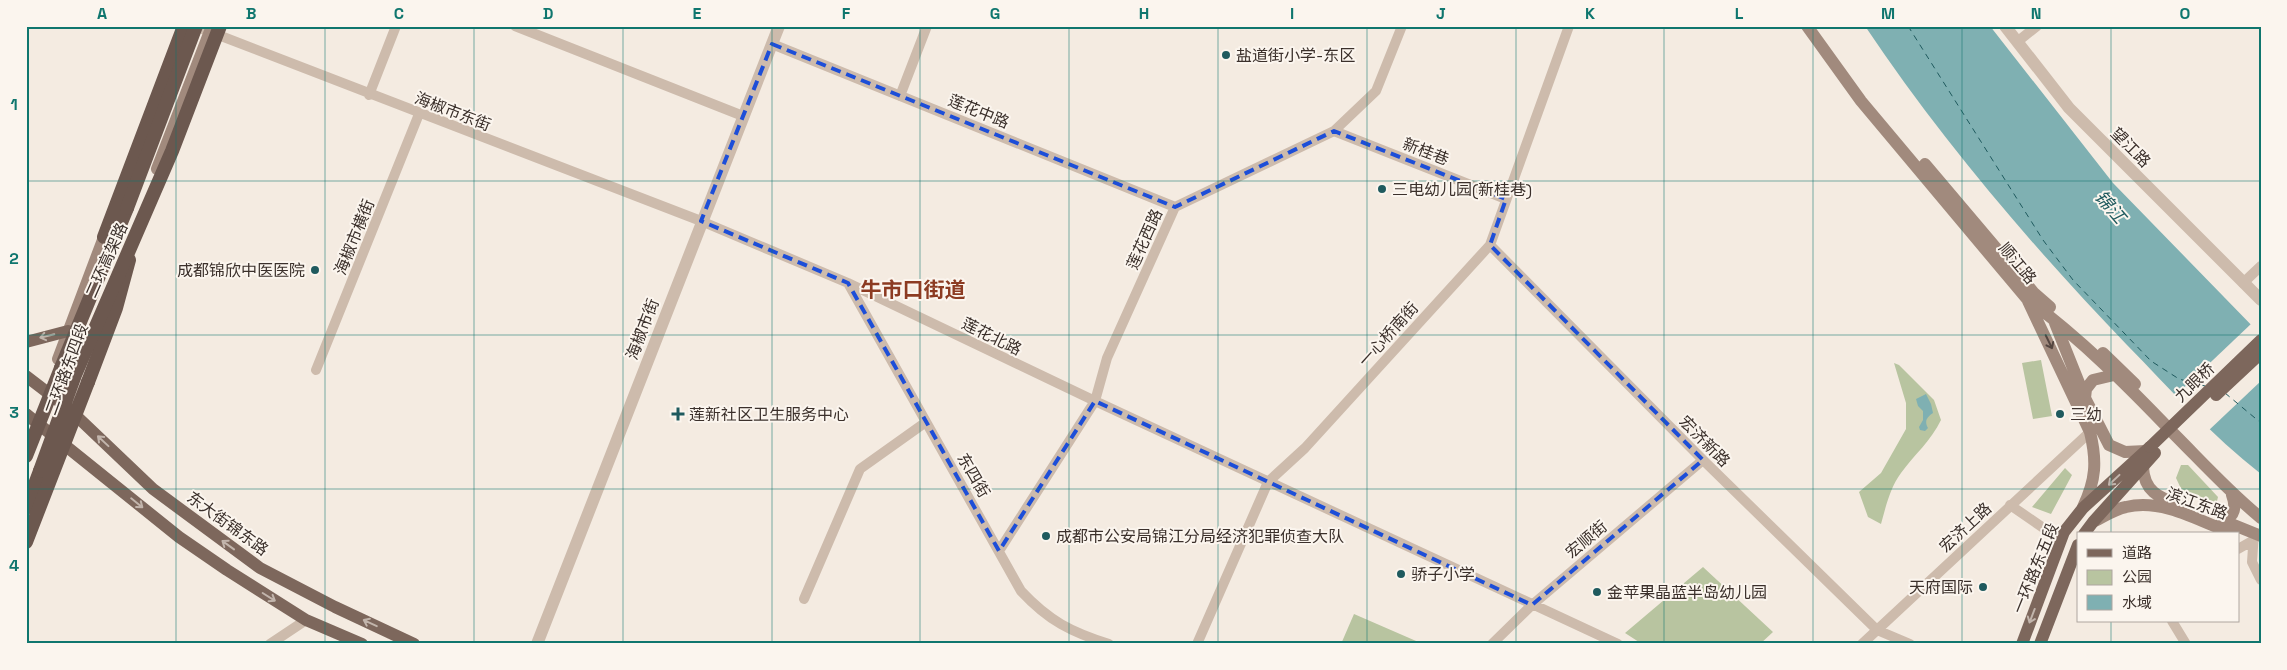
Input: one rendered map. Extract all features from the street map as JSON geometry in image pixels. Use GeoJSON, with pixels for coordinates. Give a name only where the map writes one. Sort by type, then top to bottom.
{"type":"FeatureCollection","features":[{"type":"Feature","properties":{"kind":"highway"},"geometry":{"type":"LineString","coordinates":[[104,237],[184,26]]}},
{"type":"Feature","properties":{"kind":"highway","name":"二环高架路"},"geometry":{"type":"LineString","coordinates":[[26,456],[127,208],[196,26]]}},
{"type":"Feature","properties":{"kind":"highway"},"geometry":{"type":"LineString","coordinates":[[172,151],[195,114],[228,26]]}},
{"type":"Feature","properties":{"kind":"highway","name":"二环高架路"},"geometry":{"type":"LineString","coordinates":[[26,508],[75,375],[172,151],[214,28]]}},
{"type":"Feature","properties":{"kind":"highway"},"geometry":{"type":"LineString","coordinates":[[26,542],[116,308],[135,238]]}},
{"type":"Feature","properties":{"kind":"main road","name":"二环路东四段"},"geometry":{"type":"LineString","coordinates":[[26,462],[40,427],[47,392],[68,331],[104,237],[117,216],[189,26]]}},
{"type":"Feature","properties":{"kind":"main road","name":"顺江路"},"geometry":{"type":"LineString","coordinates":[[1807,26],[1861,100],[2027,299],[2053,318],[2173,432],[2232,495],[2261,518]]}},
{"type":"Feature","properties":{"kind":"main road","name":"顺江路"},"geometry":{"type":"LineString","coordinates":[[1817,26],[1883,114],[2034,293],[2103,353],[2179,427],[2230,482]]}},
{"type":"Feature","properties":{"kind":"main road","name":"二环路东四段"},"geometry":{"type":"LineString","coordinates":[[26,526],[214,28]]}},
{"type":"Feature","properties":{"kind":"main road"},"geometry":{"type":"LineString","coordinates":[[2027,299],[2090,432],[2094,447],[2094,475],[2092,489],[2083,508]]}},
{"type":"Feature","properties":{"kind":"main road"},"geometry":{"type":"LineString","coordinates":[[2045,302],[2085,398],[2109,445],[2125,452],[2150,450]]}},
{"type":"Feature","properties":{"kind":"main road"},"geometry":{"type":"LineString","coordinates":[[26,342],[68,331]]}},
{"type":"Feature","properties":{"kind":"main road","name":"九眼桥"},"geometry":{"type":"LineString","coordinates":[[2150,450],[2261,340]]}},
{"type":"Feature","properties":{"kind":"main road","name":"九眼桥"},"geometry":{"type":"LineString","coordinates":[[2150,450],[2261,353]]}},
{"type":"Feature","properties":{"kind":"main road","name":"东大街锦东路"},"geometry":{"type":"LineString","coordinates":[[26,376],[69,409],[153,489],[260,568],[335,607],[414,644]]}},
{"type":"Feature","properties":{"kind":"main road"},"geometry":{"type":"LineString","coordinates":[[2085,398],[2086,390],[2093,380],[2114,376]]}},
{"type":"Feature","properties":{"kind":"main road"},"geometry":{"type":"LineString","coordinates":[[26,414],[179,537],[227,570],[306,620],[362,644]]}},
{"type":"Feature","properties":{"kind":"main road","name":"一环路东五段"},"geometry":{"type":"LineString","coordinates":[[2086,532],[2143,467],[2150,450]]}},
{"type":"Feature","properties":{"kind":"main road","name":"一环路东五段"},"geometry":{"type":"LineString","coordinates":[[2022,644],[2061,540],[2083,508],[2150,450]]}},
{"type":"Feature","properties":{"kind":"main road"},"geometry":{"type":"LineString","coordinates":[[2143,467],[2146,485],[2161,497],[2222,521],[2257,538]]}},
{"type":"Feature","properties":{"kind":"main road","name":"滨江东路"},"geometry":{"type":"LineString","coordinates":[[2230,482],[2261,510]]}},
{"type":"Feature","properties":{"kind":"main road"},"geometry":{"type":"LineString","coordinates":[[2222,521],[2229,518],[2234,512],[2235,502],[2232,495]]}},
{"type":"Feature","properties":{"kind":"main road","name":"滨江东路"},"geometry":{"type":"LineString","coordinates":[[2093,522],[2124,507],[2155,506],[2168,508],[2228,532]]}},
{"type":"Feature","properties":{"kind":"main road","name":"滨江东路"},"geometry":{"type":"LineString","coordinates":[[2240,536],[2257,538]]}},
{"type":"Feature","properties":{"kind":"main road","name":"一环路东五段"},"geometry":{"type":"LineString","coordinates":[[2040,644],[2077,548]]}},
{"type":"Feature","properties":{"kind":"street","name":"海椒市东街"},"geometry":{"type":"LineString","coordinates":[[196,26],[214,28],[369,95],[701,222]]}},
{"type":"Feature","properties":{"kind":"street"},"geometry":{"type":"LineString","coordinates":[[369,95],[396,26]]}},
{"type":"Feature","properties":{"kind":"street"},"geometry":{"type":"LineString","coordinates":[[514,26],[743,116]]}},
{"type":"Feature","properties":{"kind":"street","name":"海椒市街"},"geometry":{"type":"LineString","coordinates":[[537,644],[779,26]]}},
{"type":"Feature","properties":{"kind":"street"},"geometry":{"type":"LineString","coordinates":[[900,96],[927,26]]}},
{"type":"Feature","properties":{"kind":"street","name":"莲花西路"},"geometry":{"type":"LineString","coordinates":[[999,551],[1095,401],[1107,358],[1175,207],[1334,132],[1376,91],[1402,26]]}},
{"type":"Feature","properties":{"kind":"street","name":"一心桥南街"},"geometry":{"type":"LineString","coordinates":[[1197,644],[1268,482],[1305,448],[1490,244],[1569,26]]}},
{"type":"Feature","properties":{"kind":"street","name":"望江路"},"geometry":{"type":"LineString","coordinates":[[2004,26],[2069,108],[2261,300]]}},
{"type":"Feature","properties":{"kind":"street"},"geometry":{"type":"LineString","coordinates":[[2017,42],[2037,26]]}},
{"type":"Feature","properties":{"kind":"street","name":"莲花中路"},"geometry":{"type":"LineString","coordinates":[[772,44],[1175,207]]}},
{"type":"Feature","properties":{"kind":"street","name":"海椒市横街"},"geometry":{"type":"LineString","coordinates":[[316,370],[419,114]]}},
{"type":"Feature","properties":{"kind":"street","name":"新桂巷"},"geometry":{"type":"LineString","coordinates":[[1334,132],[1506,199]]}},
{"type":"Feature","properties":{"kind":"street","name":"莲花北路"},"geometry":{"type":"LineString","coordinates":[[701,222],[848,283],[1268,482]]}},
{"type":"Feature","properties":{"kind":"street","name":"宏济新路"},"geometry":{"type":"LineString","coordinates":[[1490,244],[1703,460],[1877,630],[1910,644]]}},
{"type":"Feature","properties":{"kind":"street"},"geometry":{"type":"LineString","coordinates":[[2243,283],[2261,266]]}},
{"type":"Feature","properties":{"kind":"street","name":"东四街"},"geometry":{"type":"LineString","coordinates":[[848,283],[1021,591],[1036,607],[1072,631],[1109,644]]}},
{"type":"Feature","properties":{"kind":"street"},"geometry":{"type":"LineString","coordinates":[[804,599],[860,469],[926,422]]}},
{"type":"Feature","properties":{"kind":"street","name":"宏济上路"},"geometry":{"type":"LineString","coordinates":[[1862,644],[2090,432]]}},
{"type":"Feature","properties":{"kind":"street","name":"宏顺街"},"geometry":{"type":"LineString","coordinates":[[1492,644],[1532,605],[1703,460]]}},
{"type":"Feature","properties":{"kind":"street"},"geometry":{"type":"LineString","coordinates":[[1268,482],[1618,644]]}},
{"type":"Feature","properties":{"kind":"street"},"geometry":{"type":"LineString","coordinates":[[2010,505],[2061,540]]}},
{"type":"Feature","properties":{"kind":"street"},"geometry":{"type":"LineString","coordinates":[[2240,548],[2257,538]]}},
{"type":"Feature","properties":{"kind":"street"},"geometry":{"type":"LineString","coordinates":[[2257,538],[2252,562],[2261,580]]}},
{"type":"Feature","properties":{"kind":"street"},"geometry":{"type":"LineString","coordinates":[[270,644],[306,620]]}},
{"type":"Feature","properties":{"kind":"street"},"geometry":{"type":"LineString","coordinates":[[2173,622],[2186,644]]}},
{"type":"Feature","properties":{"kind":"highlighted area"},"geometry":{"type":"Polygon","coordinates":[[[772,44],[1175,207],[1334,131],[1506,199],[1490,245],[1703,460],[1532,605],[1095,401],[999,551],[848,283],[701,221],[772,44]]]}},
{"type":"Feature","properties":{"kind":"green space"},"geometry":{"type":"Polygon","coordinates":[[[2041,360],[2052,416],[2033,419],[2022,363],[2041,360]]]}},
{"type":"Feature","properties":{"kind":"green space"},"geometry":{"type":"Polygon","coordinates":[[[1894,363],[1899,365],[1934,400],[1941,420],[1932,435],[1897,479],[1889,497],[1881,524],[1868,517],[1859,492],[1881,473],[1906,429],[1906,403],[1894,363]]]}},
{"type":"Feature","properties":{"kind":"green space"},"geometry":{"type":"Polygon","coordinates":[[[2181,465],[2188,465],[2218,497],[2216,505],[2184,495],[2176,478],[2181,465]]]}},
{"type":"Feature","properties":{"kind":"green space"},"geometry":{"type":"Polygon","coordinates":[[[2065,468],[2072,475],[2051,514],[2032,507],[2065,468]]]}},
{"type":"Feature","properties":{"kind":"green space"},"geometry":{"type":"Polygon","coordinates":[[[1703,567],[1773,632],[1760,644],[1642,644],[1625,633],[1703,567]]]}},
{"type":"Feature","properties":{"kind":"green space"},"geometry":{"type":"Polygon","coordinates":[[[1354,614],[1423,644],[1341,644],[1354,614]]]}},
{"type":"Feature","properties":{"kind":"water","name":"锦江"},"geometry":{"type":"Polygon","coordinates":[[[1865,26],[1990,26],[2113,183],[2261,335],[2261,474],[2225,444],[2192,412],[2057,270],[1989,192],[1894,69],[1865,26]]]}},
{"type":"Feature","properties":{"kind":"water"},"geometry":{"type":"Polygon","coordinates":[[[1926,394],[1933,413],[1927,419],[1928,428],[1925,431],[1920,430],[1919,427],[1923,420],[1923,411],[1918,406],[1916,399],[1926,394]]]}},
{"type":"Feature","properties":{"kind":"pier"},"geometry":{"type":"Polygon","coordinates":[[[2252,323],[2261,331],[2261,381],[2208,431],[2174,397],[2252,323]]]}},
{"type":"Feature","properties":{"kind":"ferry route"},"geometry":{"type":"LineString","coordinates":[[1908,26],[2043,240],[2073,280],[2151,361],[2179,379],[2205,386]]}},
{"type":"Feature","properties":{"kind":"ferry route"},"geometry":{"type":"LineString","coordinates":[[2225,393],[2261,423]]}},
{"type":"Feature","properties":{"kind":"place","name":"盐道街小学-东区"},"geometry":{"type":"Point","coordinates":[1226,55]}},
{"type":"Feature","properties":{"kind":"place","name":"三电幼儿园(新桂巷)"},"geometry":{"type":"Point","coordinates":[1382,189]}},
{"type":"Feature","properties":{"kind":"place","name":"成都锦欣中医医院"},"geometry":{"type":"Point","coordinates":[315,270]}},
{"type":"Feature","properties":{"kind":"place","name":"莲新社区卫生服务中心"},"geometry":{"type":"Point","coordinates":[678,414]}},
{"type":"Feature","properties":{"kind":"place","name":"三幼"},"geometry":{"type":"Point","coordinates":[2060,414]}},
{"type":"Feature","properties":{"kind":"place","name":"成都市公安局锦江分局经济犯罪侦查大队"},"geometry":{"type":"Point","coordinates":[1046,536]}},
{"type":"Feature","properties":{"kind":"place","name":"骄子小学"},"geometry":{"type":"Point","coordinates":[1401,574]}},
{"type":"Feature","properties":{"kind":"place","name":"天府国际"},"geometry":{"type":"Point","coordinates":[1983,587]}},
{"type":"Feature","properties":{"kind":"place","name":"金苹果晶蓝半岛幼儿园"},"geometry":{"type":"Point","coordinates":[1597,592]}},
{"type":"Feature","properties":{"kind":"district","name":"牛市口街道"},"geometry":{"type":"Point","coordinates":[913,290]}}]}
